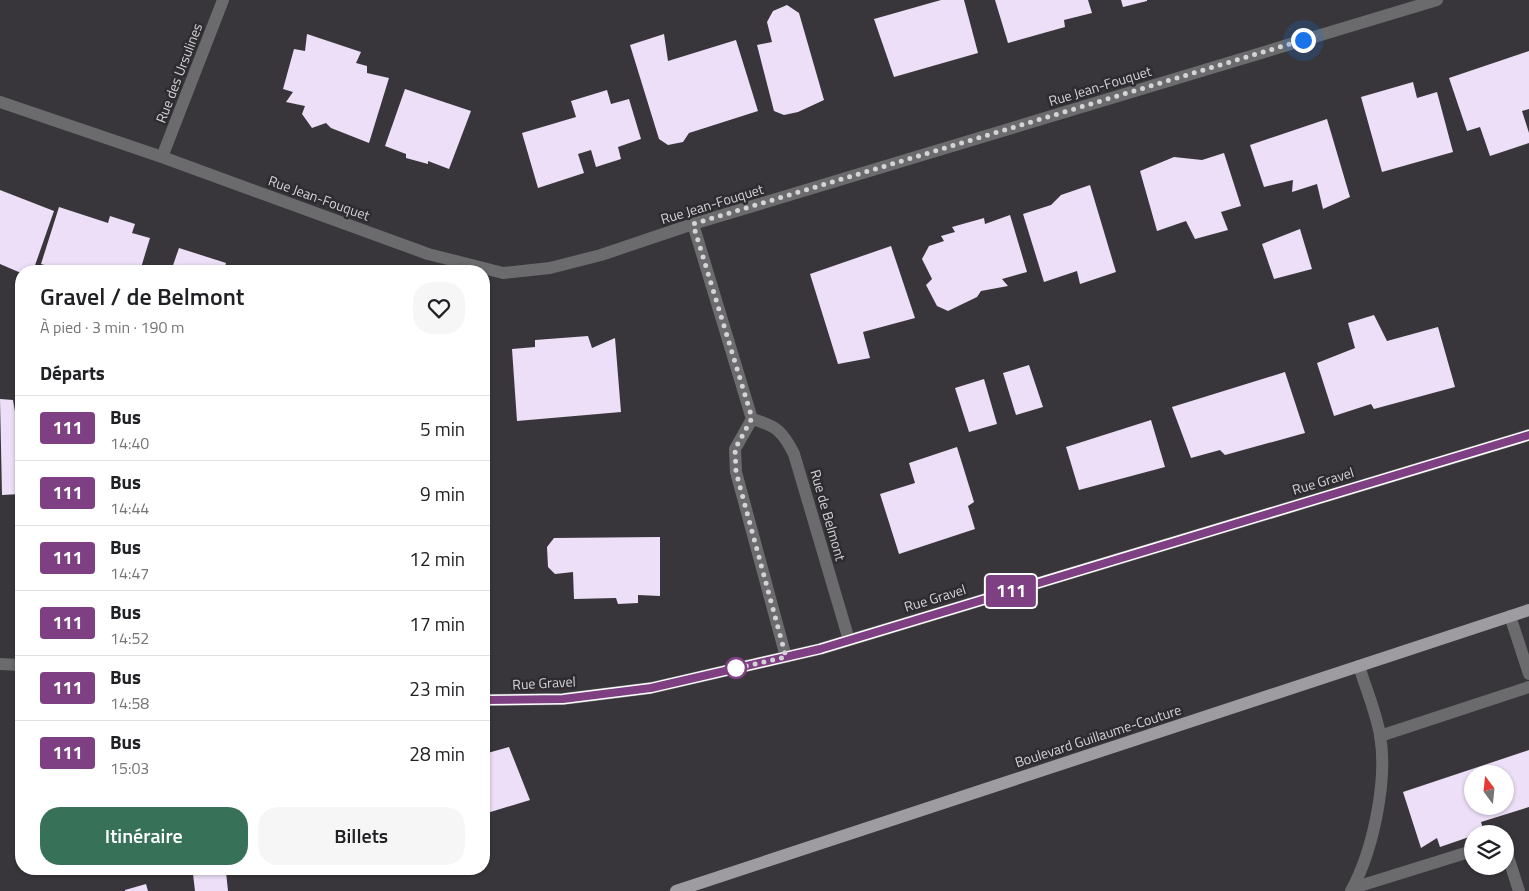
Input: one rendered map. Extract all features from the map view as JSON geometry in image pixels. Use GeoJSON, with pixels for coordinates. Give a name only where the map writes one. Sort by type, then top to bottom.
{"type":"FeatureCollection","features":[{"type":"Feature","properties":{"kind":"main road","name":"Boulevard Guillaume-Couture"},"geometry":{"type":"LineString","coordinates":[[676,891],[1529,610]]}},
{"type":"Feature","properties":{"kind":"street","name":"Rue des Ursulines"},"geometry":{"type":"LineString","coordinates":[[162,157],[223,0]]}},
{"type":"Feature","properties":{"kind":"street","name":"Rue Jean-Fouquet"},"geometry":{"type":"LineString","coordinates":[[490,270],[503,273],[550,268],[576,262],[693,224],[1437,0]]}},
{"type":"Feature","properties":{"kind":"street","name":"Rue Jean-Fouquet"},"geometry":{"type":"LineString","coordinates":[[0,102],[162,157],[428,254],[471,265]]}},
{"type":"Feature","properties":{"kind":"street"},"geometry":{"type":"LineString","coordinates":[[693,224],[752,418],[735,449],[736,472],[786,657]]}},
{"type":"Feature","properties":{"kind":"street","name":"Rue de Belmont"},"geometry":{"type":"LineString","coordinates":[[752,418],[769,424],[784,434],[794,454],[849,640]]}},
{"type":"Feature","properties":{"kind":"street","name":"Rue Gravel"},"geometry":{"type":"LineString","coordinates":[[490,700],[563,699],[651,688],[786,657],[849,640],[1529,434]]}},
{"type":"Feature","properties":{"kind":"street"},"geometry":{"type":"LineString","coordinates":[[1510,616],[1529,674]]}},
{"type":"Feature","properties":{"kind":"street"},"geometry":{"type":"LineString","coordinates":[[0,664],[15,665]]}},
{"type":"Feature","properties":{"kind":"street"},"geometry":{"type":"LineString","coordinates":[[1352,889],[1370,842],[1382,781],[1380,736],[1359,666]]}},
{"type":"Feature","properties":{"kind":"street"},"geometry":{"type":"LineString","coordinates":[[1380,736],[1529,687]]}},
{"type":"Feature","properties":{"kind":"street"},"geometry":{"type":"LineString","coordinates":[[1352,889],[1464,854]]}},
{"type":"Feature","properties":{"kind":"street"},"geometry":{"type":"LineString","coordinates":[[1514,875],[1519,891]]}},
{"type":"Feature","properties":{"kind":"building"},"geometry":{"type":"Polygon","coordinates":[[[941,0],[964,0],[978,53],[894,77],[874,19],[941,0]]]}},
{"type":"Feature","properties":{"kind":"building"},"geometry":{"type":"Polygon","coordinates":[[[995,0],[1088,0],[1092,13],[1064,20],[1065,27],[1008,43],[995,0]]]}},
{"type":"Feature","properties":{"kind":"building"},"geometry":{"type":"Polygon","coordinates":[[[1121,0],[1147,0],[1147,1],[1123,7],[1121,0]]]}},
{"type":"Feature","properties":{"kind":"building"},"geometry":{"type":"Polygon","coordinates":[[[787,5],[799,13],[824,100],[798,112],[784,115],[774,111],[757,45],[772,42],[767,22],[773,11],[787,5]]]}},
{"type":"Feature","properties":{"kind":"building"},"geometry":{"type":"Polygon","coordinates":[[[307,34],[361,52],[356,63],[367,66],[367,73],[389,78],[369,143],[331,128],[326,123],[312,128],[302,114],[305,106],[286,102],[293,92],[283,89],[294,49],[305,51],[307,34]]]}},
{"type":"Feature","properties":{"kind":"building"},"geometry":{"type":"Polygon","coordinates":[[[664,34],[668,61],[736,40],[758,111],[689,133],[683,142],[668,145],[659,139],[630,45],[664,34]]]}},
{"type":"Feature","properties":{"kind":"building"},"geometry":{"type":"Polygon","coordinates":[[[1529,51],[1529,109],[1522,111],[1529,133],[1529,143],[1490,156],[1480,127],[1467,131],[1449,78],[1529,51]]]}},
{"type":"Feature","properties":{"kind":"building"},"geometry":{"type":"Polygon","coordinates":[[[1413,82],[1417,98],[1437,92],[1453,152],[1382,172],[1361,97],[1413,82]]]}},
{"type":"Feature","properties":{"kind":"building"},"geometry":{"type":"Polygon","coordinates":[[[405,89],[471,111],[449,169],[428,161],[428,164],[406,158],[406,154],[385,146],[405,89]]]}},
{"type":"Feature","properties":{"kind":"building"},"geometry":{"type":"Polygon","coordinates":[[[607,90],[611,104],[629,99],[641,139],[618,147],[621,159],[596,167],[591,150],[578,154],[584,173],[538,188],[522,133],[576,117],[571,101],[607,90]]]}},
{"type":"Feature","properties":{"kind":"building"},"geometry":{"type":"Polygon","coordinates":[[[1327,119],[1350,197],[1323,209],[1317,184],[1292,192],[1293,180],[1264,187],[1250,145],[1327,119]]]}},
{"type":"Feature","properties":{"kind":"building"},"geometry":{"type":"Polygon","coordinates":[[[1224,153],[1241,206],[1221,212],[1228,230],[1195,239],[1186,221],[1157,231],[1140,171],[1174,157],[1202,160],[1224,153]]]}},
{"type":"Feature","properties":{"kind":"building"},"geometry":{"type":"Polygon","coordinates":[[[1090,185],[1116,272],[1080,284],[1077,271],[1044,282],[1023,214],[1051,205],[1061,195],[1090,185]]]}},
{"type":"Feature","properties":{"kind":"building"},"geometry":{"type":"Polygon","coordinates":[[[0,190],[54,211],[35,265],[15,265],[15,270],[0,264],[0,190]]]}},
{"type":"Feature","properties":{"kind":"building"},"geometry":{"type":"Polygon","coordinates":[[[59,207],[108,223],[110,216],[135,224],[132,233],[150,238],[142,265],[41,264],[59,207]]]}},
{"type":"Feature","properties":{"kind":"building"},"geometry":{"type":"Polygon","coordinates":[[[1010,215],[1027,272],[1002,279],[1008,286],[981,291],[977,297],[948,311],[937,306],[926,285],[932,279],[922,259],[929,246],[944,241],[941,236],[955,232],[952,227],[984,218],[985,224],[1010,215]]]}},
{"type":"Feature","properties":{"kind":"building"},"geometry":{"type":"Polygon","coordinates":[[[1300,229],[1312,269],[1274,279],[1262,244],[1300,229]]]}},
{"type":"Feature","properties":{"kind":"building"},"geometry":{"type":"Polygon","coordinates":[[[891,246],[915,318],[863,332],[870,358],[838,364],[810,274],[891,246]]]}},
{"type":"Feature","properties":{"kind":"building"},"geometry":{"type":"Polygon","coordinates":[[[179,248],[226,263],[226,265],[173,265],[179,248]]]}},
{"type":"Feature","properties":{"kind":"building"},"geometry":{"type":"Polygon","coordinates":[[[1374,315],[1387,341],[1438,327],[1455,387],[1374,409],[1371,404],[1334,416],[1317,363],[1355,348],[1348,323],[1374,315]]]}},
{"type":"Feature","properties":{"kind":"building"},"geometry":{"type":"Polygon","coordinates":[[[588,336],[592,348],[615,338],[621,412],[517,421],[512,349],[535,347],[535,340],[588,336]]]}},
{"type":"Feature","properties":{"kind":"building"},"geometry":{"type":"Polygon","coordinates":[[[1029,365],[1043,407],[1016,415],[1003,373],[1029,365]]]}},
{"type":"Feature","properties":{"kind":"building"},"geometry":{"type":"Polygon","coordinates":[[[1285,372],[1305,433],[1225,455],[1220,450],[1191,458],[1172,407],[1285,372]]]}},
{"type":"Feature","properties":{"kind":"building"},"geometry":{"type":"Polygon","coordinates":[[[984,379],[997,424],[969,432],[955,388],[984,379]]]}},
{"type":"Feature","properties":{"kind":"building"},"geometry":{"type":"Polygon","coordinates":[[[0,399],[13,400],[15,412],[15,494],[2,495],[0,399]]]}},
{"type":"Feature","properties":{"kind":"building"},"geometry":{"type":"Polygon","coordinates":[[[1151,420],[1165,467],[1079,490],[1066,447],[1151,420]]]}},
{"type":"Feature","properties":{"kind":"building"},"geometry":{"type":"Polygon","coordinates":[[[957,447],[974,502],[968,506],[975,529],[899,554],[880,494],[915,483],[909,463],[957,447]]]}},
{"type":"Feature","properties":{"kind":"building"},"geometry":{"type":"Polygon","coordinates":[[[660,537],[660,596],[638,595],[638,603],[618,604],[616,598],[574,599],[573,572],[555,574],[548,567],[547,547],[554,538],[660,537]]]}},
{"type":"Feature","properties":{"kind":"building"},"geometry":{"type":"Polygon","coordinates":[[[509,747],[530,800],[490,812],[490,752],[509,747]]]}},
{"type":"Feature","properties":{"kind":"building"},"geometry":{"type":"Polygon","coordinates":[[[1529,750],[1529,807],[1514,812],[1514,765],[1484,765],[1529,750]]]}},
{"type":"Feature","properties":{"kind":"building"},"geometry":{"type":"Polygon","coordinates":[[[1464,772],[1464,815],[1503,815],[1481,822],[1482,825],[1464,825],[1464,839],[1440,847],[1437,838],[1421,848],[1403,792],[1464,772]]]}},
{"type":"Feature","properties":{"kind":"building"},"geometry":{"type":"Polygon","coordinates":[[[193,875],[226,875],[228,891],[195,891],[193,875]]]}},
{"type":"Feature","properties":{"kind":"building"},"geometry":{"type":"Polygon","coordinates":[[[146,884],[148,891],[125,891],[125,890],[146,884]]]}},
{"type":"Feature","properties":{"kind":"bus line","name":"111"},"geometry":{"type":"LineString","coordinates":[[490,700],[563,699],[651,688],[820,649],[1529,435]]}},
{"type":"Feature","properties":{"kind":"route"},"geometry":{"type":"LineString","coordinates":[[736,668],[728,670],[786,657],[736,472],[735,449],[752,418],[693,224],[1303,40]]}}]}
